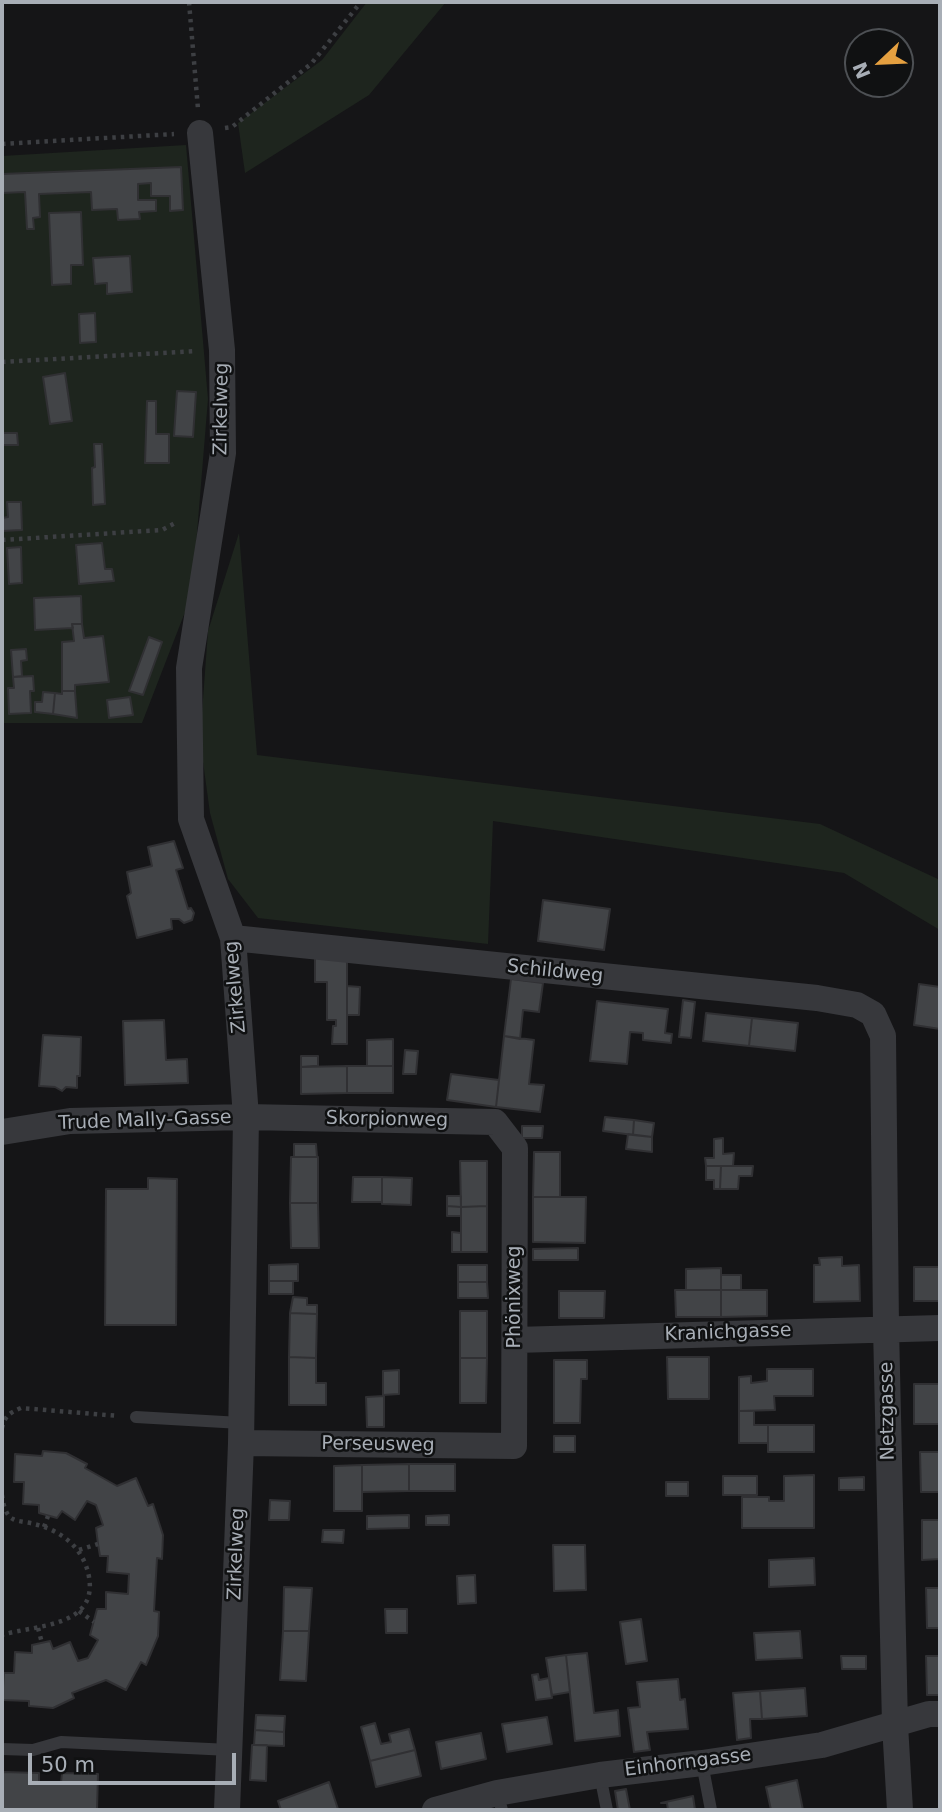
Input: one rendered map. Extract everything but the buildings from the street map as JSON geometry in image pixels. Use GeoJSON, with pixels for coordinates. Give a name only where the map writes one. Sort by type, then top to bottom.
{"type":"FeatureCollection","features":[{"type":"Feature","properties":{"kind":"street","name":"Zirkelweg"},"geometry":{"type":"LineString","coordinates":[[200,133],[222,350],[223,453],[189,668],[191,819],[233,938],[246,1117],[241,1433],[228,1810]]}},
{"type":"Feature","properties":{"kind":"street","name":"Schildweg"},"geometry":{"type":"LineString","coordinates":[[233,938],[817,998],[857,1004],[873,1014]]}},
{"type":"Feature","properties":{"kind":"street","name":"Netzgasse"},"geometry":{"type":"LineString","coordinates":[[873,1014],[883,1036],[886,1327],[895,1725],[900,1810]]}},
{"type":"Feature","properties":{"kind":"street","name":"Trude Mally-Gasse"},"geometry":{"type":"LineString","coordinates":[[2,1132],[70,1121],[246,1117]]}},
{"type":"Feature","properties":{"kind":"street","name":"Skorpionweg"},"geometry":{"type":"LineString","coordinates":[[246,1117],[495,1122],[515,1148]]}},
{"type":"Feature","properties":{"kind":"street","name":"Phönixweg"},"geometry":{"type":"LineString","coordinates":[[514,1446],[515,1148]]}},
{"type":"Feature","properties":{"kind":"street","name":"Kranichgasse"},"geometry":{"type":"LineString","coordinates":[[515,1340],[886,1327],[940,1328]]}},
{"type":"Feature","properties":{"kind":"street","name":"Perseusweg"},"geometry":{"type":"LineString","coordinates":[[241,1433],[514,1446]]}},
{"type":"Feature","properties":{"kind":"street","name":"Einhorngasse"},"geometry":{"type":"LineString","coordinates":[[435,1810],[499,1802],[600,1775],[822,1745],[929,1714],[940,1714]]}},
{"type":"Feature","properties":{"kind":"lane"},"geometry":{"type":"LineString","coordinates":[[136,1417],[241,1433]]}},
{"type":"Feature","properties":{"kind":"lane"},"geometry":{"type":"LineString","coordinates":[[2,1748],[33,1750],[61,1741],[230,1750]]}},
{"type":"Feature","properties":{"kind":"lane"},"geometry":{"type":"LineString","coordinates":[[702,1763],[711,1810]]}},
{"type":"Feature","properties":{"kind":"lane"},"geometry":{"type":"LineString","coordinates":[[600,1775],[607,1810]]}},
{"type":"Feature","properties":{"kind":"path"},"geometry":{"type":"LineString","coordinates":[[189,2],[200,133]]}},
{"type":"Feature","properties":{"kind":"path"},"geometry":{"type":"LineString","coordinates":[[2,144],[200,133],[232,127],[311,64],[361,2]]}},
{"type":"Feature","properties":{"kind":"path"},"geometry":{"type":"LineString","coordinates":[[2,362],[222,350]]}},
{"type":"Feature","properties":{"kind":"path"},"geometry":{"type":"LineString","coordinates":[[2,540],[162,530],[175,523]]}},
{"type":"Feature","properties":{"kind":"path"},"geometry":{"type":"LineString","coordinates":[[2,1429],[4,1419],[9,1413],[21,1408],[136,1417]]}},
{"type":"Feature","properties":{"kind":"path"},"geometry":{"type":"LineString","coordinates":[[2,1495],[7,1513],[13,1519],[44,1527],[64,1536],[78,1550],[84,1560],[90,1584],[85,1604],[79,1611],[57,1623],[2,1635]]}},
{"type":"Feature","properties":{"kind":"path"},"geometry":{"type":"LineString","coordinates":[[44,1527],[48,1516]]}},
{"type":"Feature","properties":{"kind":"path"},"geometry":{"type":"LineString","coordinates":[[78,1550],[98,1544]]}},
{"type":"Feature","properties":{"kind":"path"},"geometry":{"type":"LineString","coordinates":[[79,1611],[94,1622]]}},
{"type":"Feature","properties":{"kind":"path"},"geometry":{"type":"LineString","coordinates":[[38,1628],[42,1643]]}},
{"type":"Feature","properties":{"kind":"shaded area"},"geometry":{"type":"Polygon","coordinates":[[[367,2],[446,2],[369,95],[245,173],[238,123],[322,60],[367,2]]]}},
{"type":"Feature","properties":{"kind":"shaded area"},"geometry":{"type":"Polygon","coordinates":[[[186,145],[208,399],[192,594],[142,723],[2,723],[2,156],[186,145]]]}},
{"type":"Feature","properties":{"kind":"shaded area"},"geometry":{"type":"Polygon","coordinates":[[[239,533],[257,755],[820,824],[940,880],[940,930],[844,873],[493,821],[488,944],[258,918],[228,879],[210,813],[200,740],[208,631],[239,533]]]}}]}
